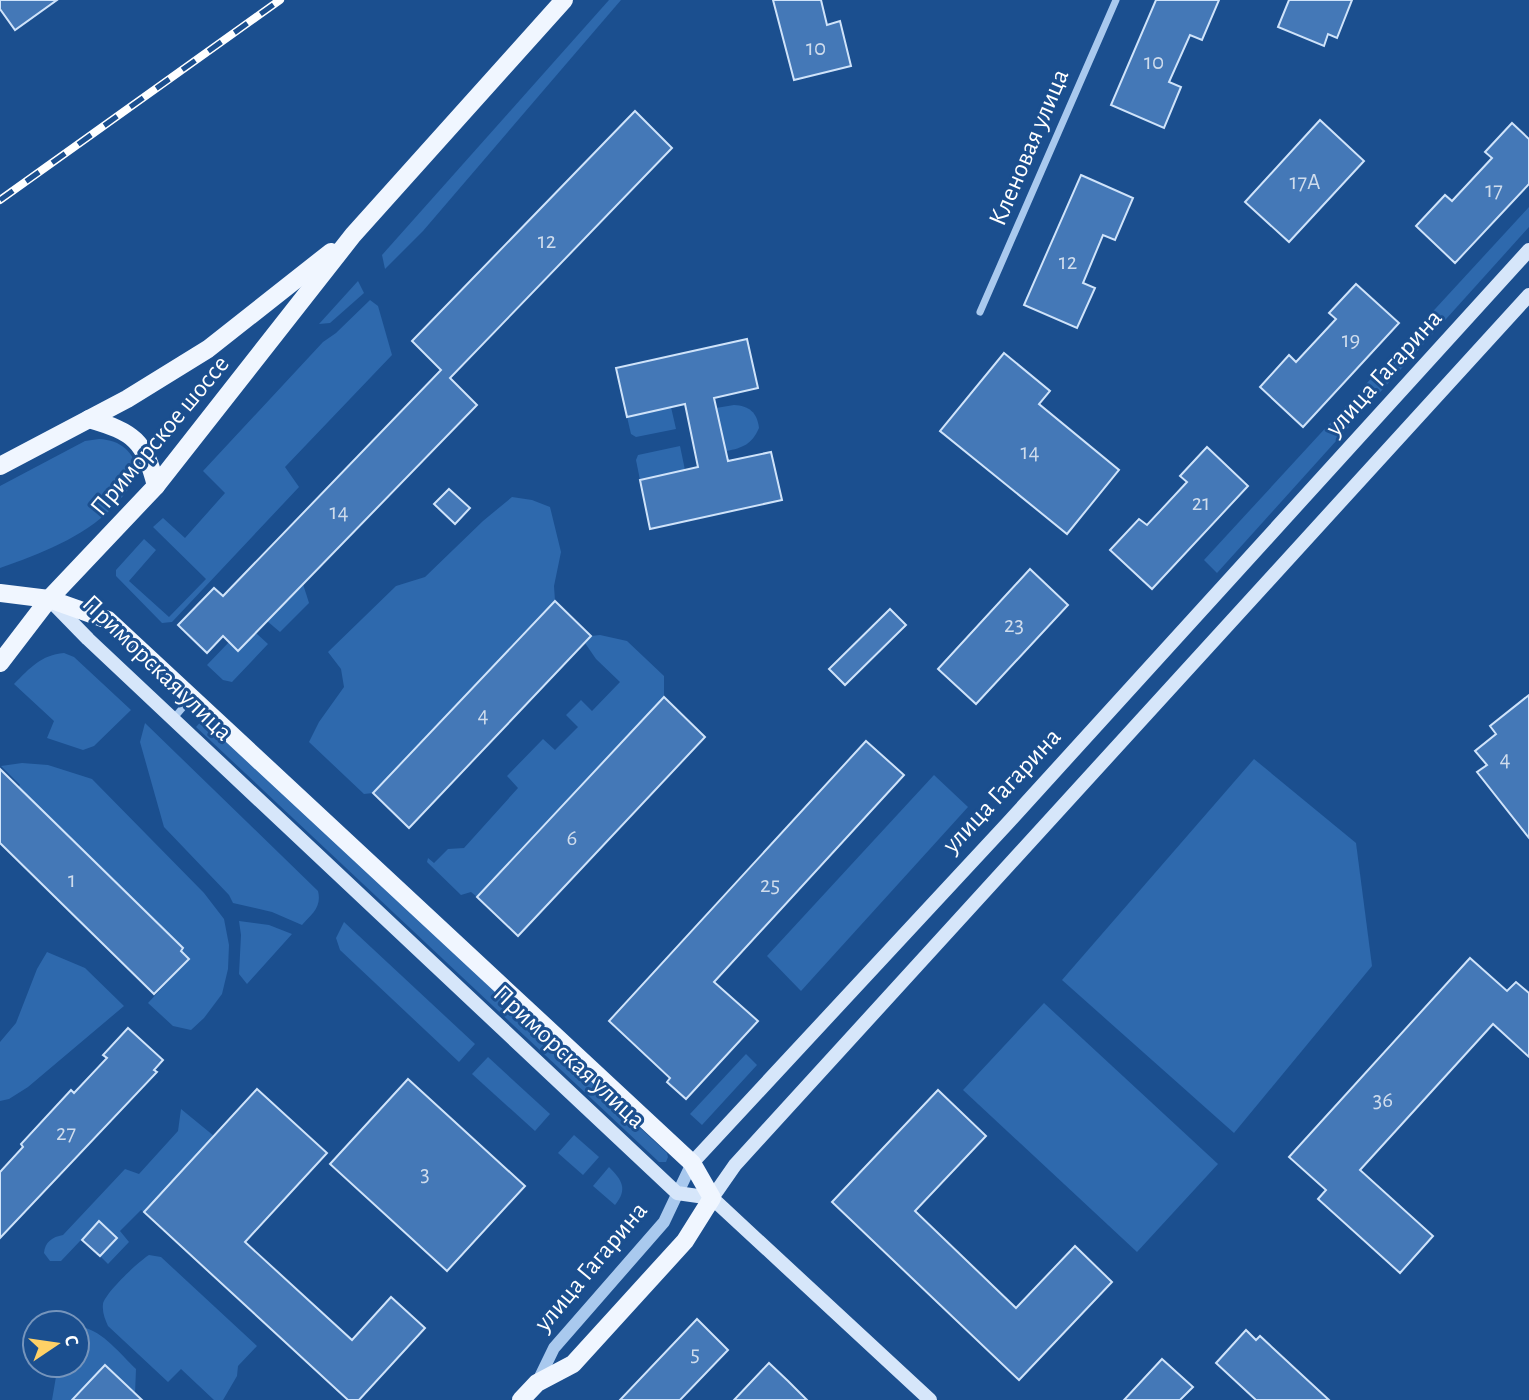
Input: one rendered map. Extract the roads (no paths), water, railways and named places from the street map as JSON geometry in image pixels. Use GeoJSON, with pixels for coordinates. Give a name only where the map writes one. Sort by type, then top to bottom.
{"type":"FeatureCollection","features":[{"type":"Feature","properties":{"kind":"main road","name":"Приморское шоссе"},"geometry":{"type":"LineString","coordinates":[[0,663],[49,599],[156,486],[353,235],[564,0]]}},
{"type":"Feature","properties":{"kind":"main road","name":"Приморское шоссе"},"geometry":{"type":"LineString","coordinates":[[0,466],[127,399],[208,349],[353,235]]}},
{"type":"Feature","properties":{"kind":"main road","name":"улица Гагарина"},"geometry":{"type":"LineString","coordinates":[[692,1163],[1015,816],[1529,250]]}},
{"type":"Feature","properties":{"kind":"main road","name":"улица Гагарина"},"geometry":{"type":"LineString","coordinates":[[521,1400],[537,1383],[573,1363],[685,1241],[735,1164],[1529,295]]}},
{"type":"Feature","properties":{"kind":"main road"},"geometry":{"type":"LineString","coordinates":[[89,419],[114,426],[141,445],[150,461],[156,486]]}},
{"type":"Feature","properties":{"kind":"main road"},"geometry":{"type":"LineString","coordinates":[[0,593],[49,599]]}},
{"type":"Feature","properties":{"kind":"main road","name":"Приморская улица"},"geometry":{"type":"LineString","coordinates":[[49,599],[108,620],[692,1163],[712,1198],[930,1400]]}},
{"type":"Feature","properties":{"kind":"main road","name":"Приморская улица"},"geometry":{"type":"LineString","coordinates":[[49,599],[88,639],[677,1193]]}},
{"type":"Feature","properties":{"kind":"main road"},"geometry":{"type":"LineString","coordinates":[[677,1193],[712,1198]]}},
{"type":"Feature","properties":{"kind":"street","name":"Кленовая улица"},"geometry":{"type":"LineString","coordinates":[[980,312],[1116,0]]}},
{"type":"Feature","properties":{"kind":"street"},"geometry":{"type":"LineString","coordinates":[[173,719],[191,698]]}},
{"type":"Feature","properties":{"kind":"street","name":"улица Гагарина"},"geometry":{"type":"LineString","coordinates":[[537,1383],[554,1348],[664,1222],[692,1163]]}},
{"type":"Feature","properties":{"kind":"railway"},"geometry":{"type":"LineString","coordinates":[[0,200],[280,0]]}}]}
